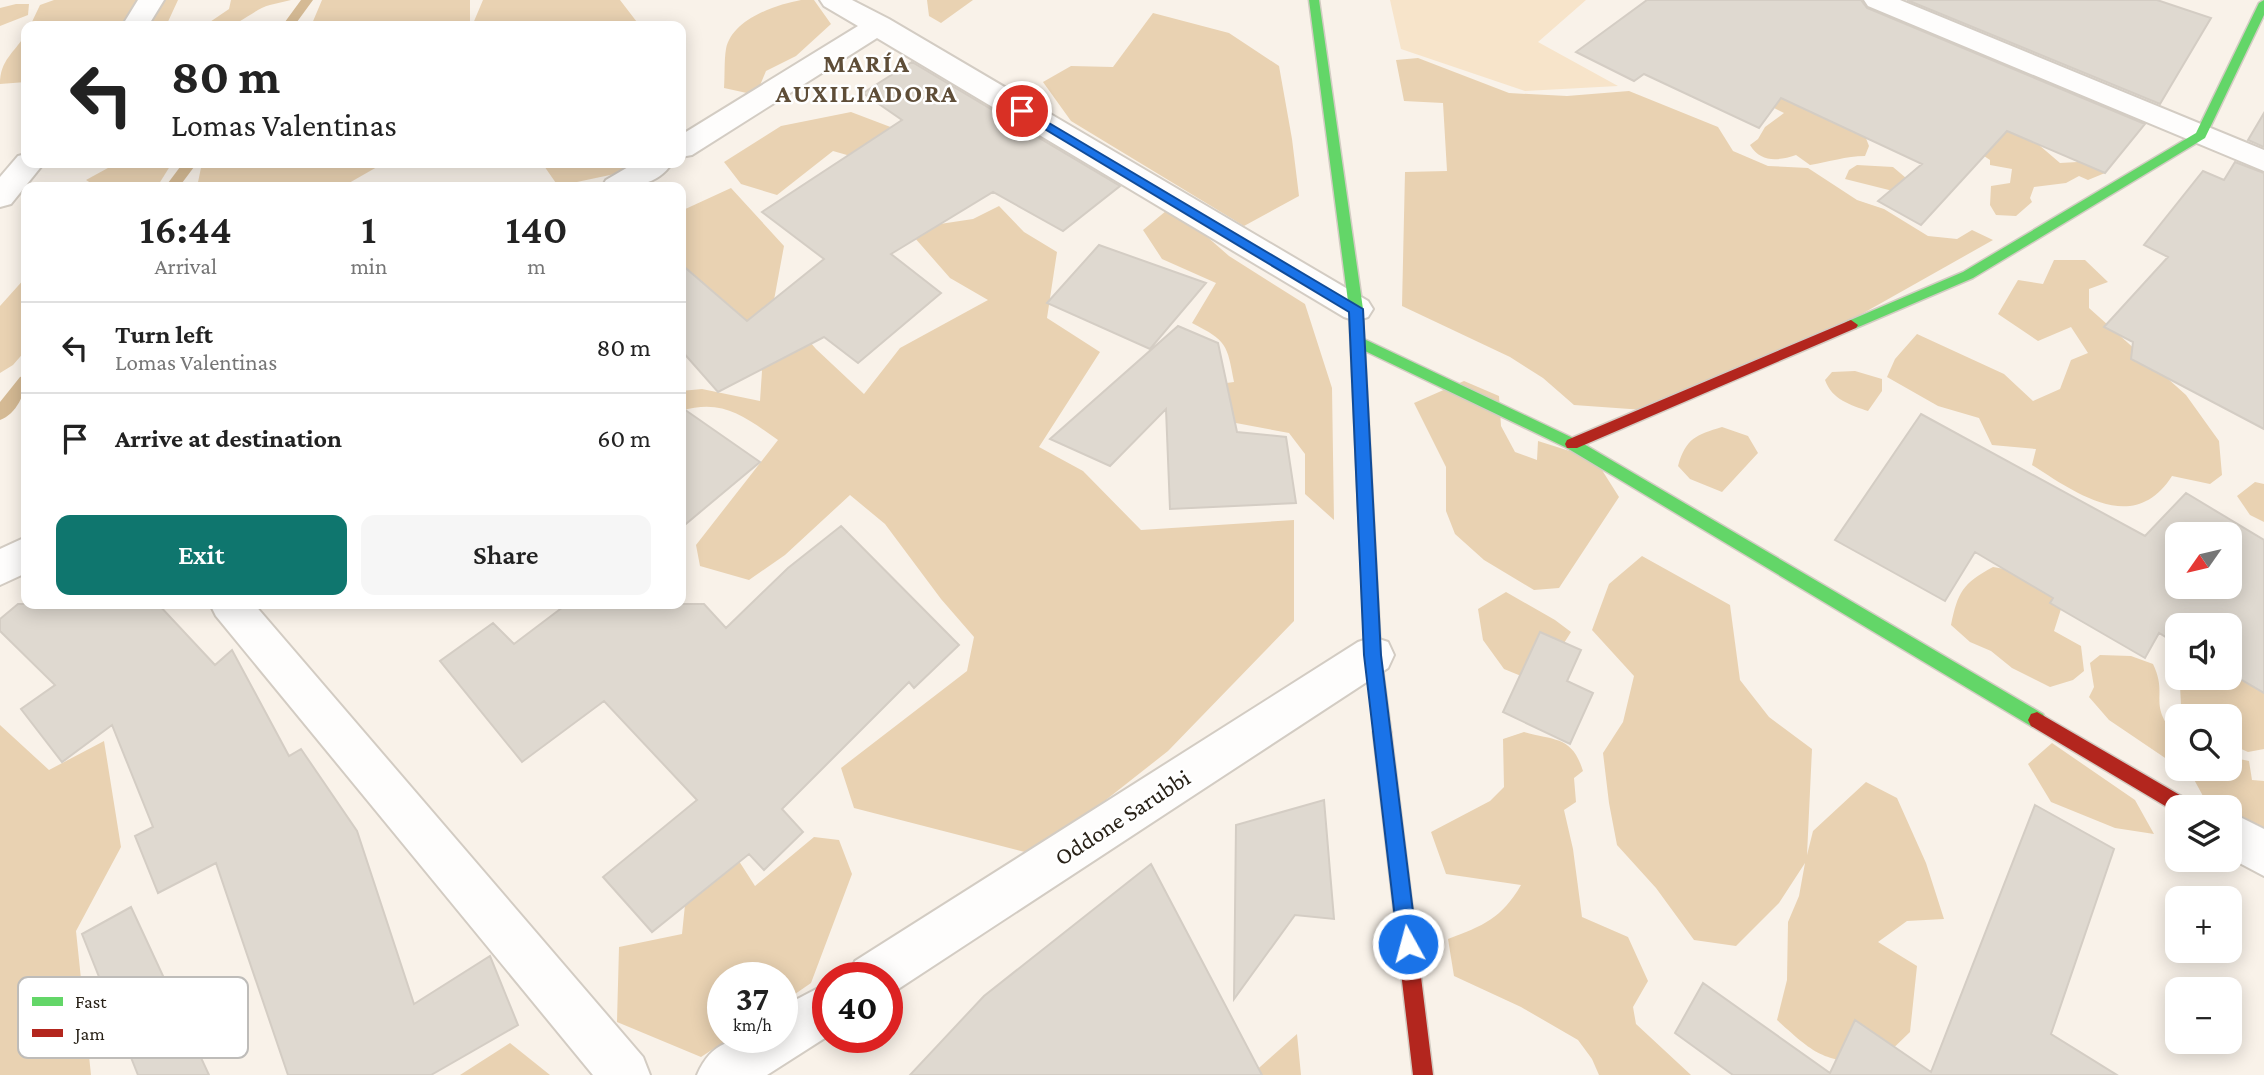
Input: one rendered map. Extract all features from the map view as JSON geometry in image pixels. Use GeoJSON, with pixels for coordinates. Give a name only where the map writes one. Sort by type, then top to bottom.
{"type":"FeatureCollection","features":[{"type":"Feature","properties":{"kind":"street"},"geometry":{"type":"LineString","coordinates":[[138,21],[151,0]]}},
{"type":"Feature","properties":{"kind":"street"},"geometry":{"type":"LineString","coordinates":[[834,0],[1356,309]]}},
{"type":"Feature","properties":{"kind":"street"},"geometry":{"type":"LineString","coordinates":[[1314,0],[1356,309],[1373,655],[1423,1075]]}},
{"type":"Feature","properties":{"kind":"street"},"geometry":{"type":"LineString","coordinates":[[1877,0],[2264,161]]}},
{"type":"Feature","properties":{"kind":"street"},"geometry":{"type":"LineString","coordinates":[[1572,444],[1968,275],[2201,135],[2264,3]]}},
{"type":"Feature","properties":{"kind":"street"},"geometry":{"type":"LineString","coordinates":[[686,145],[879,25]]}},
{"type":"Feature","properties":{"kind":"street"},"geometry":{"type":"LineString","coordinates":[[0,197],[25,168]]}},
{"type":"Feature","properties":{"kind":"street"},"geometry":{"type":"LineString","coordinates":[[625,182],[649,168]]}},
{"type":"Feature","properties":{"kind":"street"},"geometry":{"type":"LineString","coordinates":[[1359,342],[1572,444],[2165,796]]}},
{"type":"Feature","properties":{"kind":"street"},"geometry":{"type":"LineString","coordinates":[[0,569],[21,556]]}},
{"type":"Feature","properties":{"kind":"street"},"geometry":{"type":"LineString","coordinates":[[234,609],[625,1075]]}},
{"type":"Feature","properties":{"kind":"street","name":"Oddone Sarubbi"},"geometry":{"type":"LineString","coordinates":[[897,962],[1373,655]]}},
{"type":"Feature","properties":{"kind":"street"},"geometry":{"type":"LineString","coordinates":[[2242,841],[2264,854]]}},
{"type":"Feature","properties":{"kind":"street"},"geometry":{"type":"LineString","coordinates":[[722,1075],[756,1053]]}},
{"type":"Feature","properties":{"kind":"shaded area"},"geometry":{"type":"Polygon","coordinates":[[[54,0],[178,0],[168,21],[32,21],[40,5],[54,0]]]}},
{"type":"Feature","properties":{"kind":"shaded area"},"geometry":{"type":"Polygon","coordinates":[[[231,0],[291,0],[262,8],[240,21],[211,21],[229,9],[231,0]]]}},
{"type":"Feature","properties":{"kind":"shaded area"},"geometry":{"type":"Polygon","coordinates":[[[322,0],[470,0],[470,21],[313,21],[322,0]]]}},
{"type":"Feature","properties":{"kind":"shaded area"},"geometry":{"type":"Polygon","coordinates":[[[483,0],[620,0],[636,21],[474,21],[483,0]]]}},
{"type":"Feature","properties":{"kind":"shaded area"},"geometry":{"type":"Polygon","coordinates":[[[801,0],[814,0],[831,24],[796,56],[766,71],[756,95],[724,88],[726,49],[737,29],[767,10],[801,0]]]}},
{"type":"Feature","properties":{"kind":"shaded area"},"geometry":{"type":"Polygon","coordinates":[[[927,0],[973,0],[941,23],[929,16],[927,0]]]}},
{"type":"Feature","properties":{"kind":"shaded area"},"geometry":{"type":"Polygon","coordinates":[[[1390,0],[1586,0],[1538,42],[1618,86],[1525,91],[1401,49],[1390,0]]]}},
{"type":"Feature","properties":{"kind":"shaded area"},"geometry":{"type":"Polygon","coordinates":[[[29,4],[28,15],[0,26],[0,8],[29,4]]]}},
{"type":"Feature","properties":{"kind":"shaded area"},"geometry":{"type":"Polygon","coordinates":[[[1153,13],[1229,33],[1279,66],[1299,196],[1244,226],[1071,121],[1043,82],[1071,66],[1113,67],[1153,13]]]}},
{"type":"Feature","properties":{"kind":"shaded area"},"geometry":{"type":"Polygon","coordinates":[[[21,41],[21,82],[0,84],[5,63],[21,41]]]}},
{"type":"Feature","properties":{"kind":"shaded area"},"geometry":{"type":"Polygon","coordinates":[[[1418,58],[1509,93],[1567,96],[1629,91],[1718,127],[1733,151],[1768,166],[1808,168],[1857,200],[1884,209],[1928,236],[1957,239],[1972,230],[1993,240],[1805,346],[1644,410],[1574,405],[1543,378],[1510,357],[1402,306],[1405,172],[1447,171],[1443,103],[1404,101],[1396,60],[1418,58]]]}},
{"type":"Feature","properties":{"kind":"shaded area"},"geometry":{"type":"Polygon","coordinates":[[[1767,91],[1848,92],[1869,146],[1865,156],[1810,165],[1796,155],[1770,159],[1759,155],[1750,145],[1758,139],[1765,127],[1784,113],[1762,102],[1767,91]]]}},
{"type":"Feature","properties":{"kind":"shaded area"},"geometry":{"type":"Polygon","coordinates":[[[851,112],[930,142],[896,169],[833,151],[777,195],[741,184],[724,162],[781,126],[851,112]]]}},
{"type":"Feature","properties":{"kind":"shaded area"},"geometry":{"type":"Polygon","coordinates":[[[1948,116],[2025,133],[2060,163],[2095,161],[2105,173],[2088,180],[2079,176],[2066,183],[2034,187],[2030,198],[2032,202],[2016,216],[1996,215],[1990,205],[1991,186],[2010,183],[2012,169],[1990,165],[1990,160],[1984,156],[1993,146],[1948,116]]]}},
{"type":"Feature","properties":{"kind":"shaded area"},"geometry":{"type":"Polygon","coordinates":[[[1857,165],[1893,167],[1906,178],[1905,194],[1845,179],[1849,170],[1857,165]]]}},
{"type":"Feature","properties":{"kind":"shaded area"},"geometry":{"type":"Polygon","coordinates":[[[108,168],[169,168],[160,182],[86,180],[108,168]]]}},
{"type":"Feature","properties":{"kind":"shaded area"},"geometry":{"type":"Polygon","coordinates":[[[201,168],[375,168],[351,182],[198,182],[201,168]]]}},
{"type":"Feature","properties":{"kind":"shaded area"},"geometry":{"type":"Polygon","coordinates":[[[545,168],[629,168],[629,171],[577,182],[555,182],[545,168]]]}},
{"type":"Feature","properties":{"kind":"shaded area"},"geometry":{"type":"Polygon","coordinates":[[[731,188],[784,246],[774,300],[816,349],[864,394],[900,348],[988,300],[950,278],[907,229],[973,219],[999,206],[1024,232],[1057,252],[1047,318],[1100,352],[1039,447],[1083,471],[1141,530],[1294,520],[1294,621],[1168,751],[1036,855],[854,808],[841,768],[967,671],[974,637],[941,599],[885,524],[850,495],[785,555],[749,580],[700,566],[696,545],[778,440],[744,417],[721,408],[686,410],[686,391],[702,389],[760,401],[762,371],[723,325],[686,273],[686,209],[731,188]]]}},
{"type":"Feature","properties":{"kind":"shaded area"},"geometry":{"type":"Polygon","coordinates":[[[1172,206],[1229,256],[1305,304],[1332,388],[1334,520],[1305,494],[1305,454],[1289,433],[1177,412],[1166,391],[1234,382],[1224,345],[1212,334],[1192,323],[1216,283],[1162,259],[1143,230],[1172,206]]]}},
{"type":"Feature","properties":{"kind":"shaded area"},"geometry":{"type":"Polygon","coordinates":[[[2054,260],[2085,260],[2108,282],[2089,289],[2089,308],[2186,395],[2219,441],[2222,475],[2210,484],[2172,476],[2157,494],[2140,504],[2104,504],[2067,487],[2032,465],[2036,449],[1992,445],[1979,418],[1938,406],[1887,377],[1895,359],[1917,334],[2004,374],[2033,401],[2060,389],[2071,360],[2088,353],[2071,327],[2038,341],[1998,314],[2018,280],[2043,284],[2054,260]]]}},
{"type":"Feature","properties":{"kind":"shaded area"},"geometry":{"type":"Polygon","coordinates":[[[21,283],[21,356],[0,373],[0,306],[21,283]]]}},
{"type":"Feature","properties":{"kind":"shaded area"},"geometry":{"type":"Polygon","coordinates":[[[1855,371],[1882,379],[1882,391],[1868,411],[1837,397],[1825,380],[1832,372],[1855,371]]]}},
{"type":"Feature","properties":{"kind":"shaded area"},"geometry":{"type":"Polygon","coordinates":[[[1464,381],[1499,396],[1501,426],[1515,452],[1537,460],[1538,441],[1595,459],[1619,497],[1559,588],[1534,590],[1484,560],[1455,534],[1446,511],[1446,467],[1414,403],[1464,381]]]}},
{"type":"Feature","properties":{"kind":"shaded area"},"geometry":{"type":"Polygon","coordinates":[[[1722,427],[1748,436],[1758,453],[1722,492],[1690,479],[1678,466],[1685,449],[1693,439],[1722,427]]]}},
{"type":"Feature","properties":{"kind":"shaded area"},"geometry":{"type":"Polygon","coordinates":[[[2255,482],[2264,484],[2264,522],[2250,515],[2237,496],[2255,482]]]}},
{"type":"Feature","properties":{"kind":"shaded area"},"geometry":{"type":"Polygon","coordinates":[[[1642,556],[1730,605],[1740,680],[1769,717],[1812,749],[1807,855],[1813,831],[1866,782],[1897,798],[1926,863],[1944,919],[1907,921],[1878,942],[1917,966],[1910,1032],[1878,1063],[1845,1061],[1822,1055],[1777,1020],[1787,980],[1788,922],[1799,896],[1805,863],[1779,903],[1736,946],[1694,940],[1656,888],[1617,845],[1603,753],[1623,722],[1634,676],[1592,630],[1609,584],[1642,556]]]}},
{"type":"Feature","properties":{"kind":"shaded area"},"geometry":{"type":"Polygon","coordinates":[[[1993,567],[2022,572],[2051,583],[2061,609],[2054,631],[2081,646],[2084,671],[2073,680],[2050,687],[2012,668],[1991,651],[1970,642],[1951,625],[1963,590],[1993,567]]]}},
{"type":"Feature","properties":{"kind":"shaded area"},"geometry":{"type":"Polygon","coordinates":[[[1506,592],[1571,632],[1547,670],[1526,678],[1504,669],[1483,640],[1478,609],[1506,592]]]}},
{"type":"Feature","properties":{"kind":"shaded area"},"geometry":{"type":"Polygon","coordinates":[[[2100,655],[2131,656],[2153,664],[2159,685],[2160,708],[2165,720],[2165,758],[2109,720],[2089,697],[2094,687],[2090,663],[2100,655]]]}},
{"type":"Feature","properties":{"kind":"shaded area"},"geometry":{"type":"Polygon","coordinates":[[[2242,666],[2264,674],[2264,749],[2248,752],[2242,749],[2242,704],[2181,704],[2180,690],[2242,690],[2242,666]]]}},
{"type":"Feature","properties":{"kind":"shaded area"},"geometry":{"type":"Polygon","coordinates":[[[0,725],[49,770],[104,741],[121,847],[76,931],[81,977],[18,977],[18,1058],[89,1058],[91,1075],[0,1075],[0,725]]]}},
{"type":"Feature","properties":{"kind":"shaded area"},"geometry":{"type":"Polygon","coordinates":[[[1524,732],[1561,742],[1574,751],[1579,760],[1583,771],[1574,778],[1576,802],[1564,810],[1573,849],[1582,917],[1628,937],[1648,981],[1633,1007],[1636,1024],[1691,1075],[1599,1075],[1592,1059],[1578,1040],[1521,1007],[1454,976],[1448,939],[1490,920],[1506,906],[1521,885],[1446,874],[1431,832],[1490,801],[1504,787],[1503,739],[1524,732]]]}},
{"type":"Feature","properties":{"kind":"shaded area"},"geometry":{"type":"Polygon","coordinates":[[[2052,743],[2135,800],[2154,834],[2115,828],[2051,802],[2028,764],[2052,743]]]}},
{"type":"Feature","properties":{"kind":"shaded area"},"geometry":{"type":"Polygon","coordinates":[[[2242,760],[2249,761],[2252,780],[2264,781],[2264,828],[2242,823],[2242,795],[2202,795],[2195,781],[2242,781],[2242,760]]]}},
{"type":"Feature","properties":{"kind":"shaded area"},"geometry":{"type":"Polygon","coordinates":[[[814,837],[839,840],[852,874],[819,962],[812,962],[811,983],[798,992],[798,962],[707,962],[707,1053],[701,1057],[617,1022],[619,947],[682,934],[689,866],[737,858],[755,886],[814,837]]]}},
{"type":"Feature","properties":{"kind":"shaded area"},"geometry":{"type":"Polygon","coordinates":[[[1297,1034],[1301,1075],[1251,1075],[1297,1034]]]}},
{"type":"Feature","properties":{"kind":"shaded area"},"geometry":{"type":"Polygon","coordinates":[[[510,1043],[550,1075],[460,1075],[510,1043]]]}},
{"type":"Feature","properties":{"kind":"building"},"geometry":{"type":"Polygon","coordinates":[[[1647,0],[1861,0],[1867,8],[2145,124],[2105,173],[2007,131],[1921,225],[1878,201],[1922,164],[1781,98],[1759,128],[1644,74],[1634,81],[1576,52],[1647,0]]]}},
{"type":"Feature","properties":{"kind":"building"},"geometry":{"type":"Polygon","coordinates":[[[1907,0],[2157,0],[2211,18],[2160,104],[1907,0]]]}},
{"type":"Feature","properties":{"kind":"building"},"geometry":{"type":"Polygon","coordinates":[[[912,62],[1120,186],[1063,231],[993,192],[891,254],[941,293],[858,363],[824,337],[718,392],[686,356],[686,268],[747,321],[824,259],[762,212],[902,120],[863,93],[912,62]]]}},
{"type":"Feature","properties":{"kind":"building"},"geometry":{"type":"Polygon","coordinates":[[[2264,113],[2264,147],[2248,140],[2264,113]]]}},
{"type":"Feature","properties":{"kind":"building"},"geometry":{"type":"Polygon","coordinates":[[[2235,162],[2264,173],[2264,429],[2131,359],[2133,342],[2104,327],[2168,257],[2144,245],[2203,171],[2224,180],[2235,162]]]}},
{"type":"Feature","properties":{"kind":"building"},"geometry":{"type":"Polygon","coordinates":[[[1099,245],[1206,283],[1150,349],[1047,303],[1099,245]]]}},
{"type":"Feature","properties":{"kind":"building"},"geometry":{"type":"Polygon","coordinates":[[[1178,326],[1218,343],[1237,432],[1286,437],[1296,503],[1170,509],[1166,409],[1110,466],[1050,439],[1178,326]]]}},
{"type":"Feature","properties":{"kind":"building"},"geometry":{"type":"Polygon","coordinates":[[[686,410],[760,462],[686,524],[686,410]]]}},
{"type":"Feature","properties":{"kind":"building"},"geometry":{"type":"Polygon","coordinates":[[[1921,414],[2145,536],[2186,493],[2234,522],[2165,522],[2165,599],[2242,599],[2242,527],[2264,540],[2264,693],[2242,680],[2242,613],[2165,613],[2165,637],[2159,633],[2145,658],[2050,603],[2053,598],[1975,552],[1945,601],[1835,540],[1921,414]]]}},
{"type":"Feature","properties":{"kind":"building"},"geometry":{"type":"Polygon","coordinates":[[[841,526],[959,645],[914,688],[909,682],[782,809],[803,832],[764,870],[749,854],[652,932],[603,877],[697,800],[604,701],[522,762],[440,661],[493,623],[514,644],[560,609],[686,609],[686,604],[704,604],[726,628],[788,568],[841,526]]]}},
{"type":"Feature","properties":{"kind":"building"},"geometry":{"type":"Polygon","coordinates":[[[18,604],[21,604],[21,609],[163,609],[215,665],[232,650],[289,756],[301,749],[357,831],[414,1004],[490,956],[518,1025],[431,1075],[288,1075],[216,863],[158,893],[135,836],[153,827],[112,725],[62,762],[21,709],[55,685],[0,631],[0,619],[18,604]]]}},
{"type":"Feature","properties":{"kind":"building"},"geometry":{"type":"Polygon","coordinates":[[[1540,632],[1581,650],[1567,681],[1593,693],[1570,744],[1503,712],[1540,632]]]}},
{"type":"Feature","properties":{"kind":"building"},"geometry":{"type":"Polygon","coordinates":[[[1324,800],[1334,919],[1295,915],[1234,999],[1236,825],[1324,800]]]}},
{"type":"Feature","properties":{"kind":"building"},"geometry":{"type":"Polygon","coordinates":[[[2035,805],[2114,849],[2051,1034],[2117,1075],[1733,1075],[1675,1033],[1703,983],[1830,1073],[1855,1020],[1931,1072],[2035,805]]]}},
{"type":"Feature","properties":{"kind":"building"},"geometry":{"type":"Polygon","coordinates":[[[1151,864],[1262,1075],[910,1075],[984,996],[1151,864]]]}},
{"type":"Feature","properties":{"kind":"building"},"geometry":{"type":"Polygon","coordinates":[[[131,907],[164,977],[99,977],[82,934],[131,907]]]}},
{"type":"Feature","properties":{"kind":"building"},"geometry":{"type":"Polygon","coordinates":[[[131,1058],[201,1058],[209,1075],[138,1075],[131,1058]]]}},
{"type":"Feature","properties":{"kind":"waterway"},"geometry":{"type":"LineString","coordinates":[[292,21],[307,0]]}},
{"type":"Feature","properties":{"kind":"waterway"},"geometry":{"type":"LineString","coordinates":[[176,182],[186,168]]}},
{"type":"Feature","properties":{"kind":"waterway"},"geometry":{"type":"LineString","coordinates":[[0,414],[21,387]]}},
{"type":"Feature","properties":{"kind":"traffic: fast"},"geometry":{"type":"LineString","coordinates":[[1314,0],[1356,309],[1373,655],[1382,732]]}},
{"type":"Feature","properties":{"kind":"traffic: fast"},"geometry":{"type":"LineString","coordinates":[[1851,325],[1968,275],[2201,135],[2264,3]]}},
{"type":"Feature","properties":{"kind":"traffic: fast"},"geometry":{"type":"LineString","coordinates":[[1359,342],[1572,444],[2037,720]]}},
{"type":"Feature","properties":{"kind":"traffic: jam"},"geometry":{"type":"LineString","coordinates":[[1572,444],[1851,325]]}},
{"type":"Feature","properties":{"kind":"traffic: jam"},"geometry":{"type":"LineString","coordinates":[[2037,720],[2165,796]]}},
{"type":"Feature","properties":{"kind":"traffic: jam"},"geometry":{"type":"LineString","coordinates":[[1382,732],[1423,1075]]}},
{"type":"Feature","properties":{"kind":"district","name":"MARÍA AUXILIADORA"},"geometry":{"type":"Point","coordinates":[867,78]}},
{"type":"Feature","properties":{"kind":"route"},"geometry":{"type":"LineString","coordinates":[[1022,111],[1356,309],[1373,655],[1408,944]]}}]}
